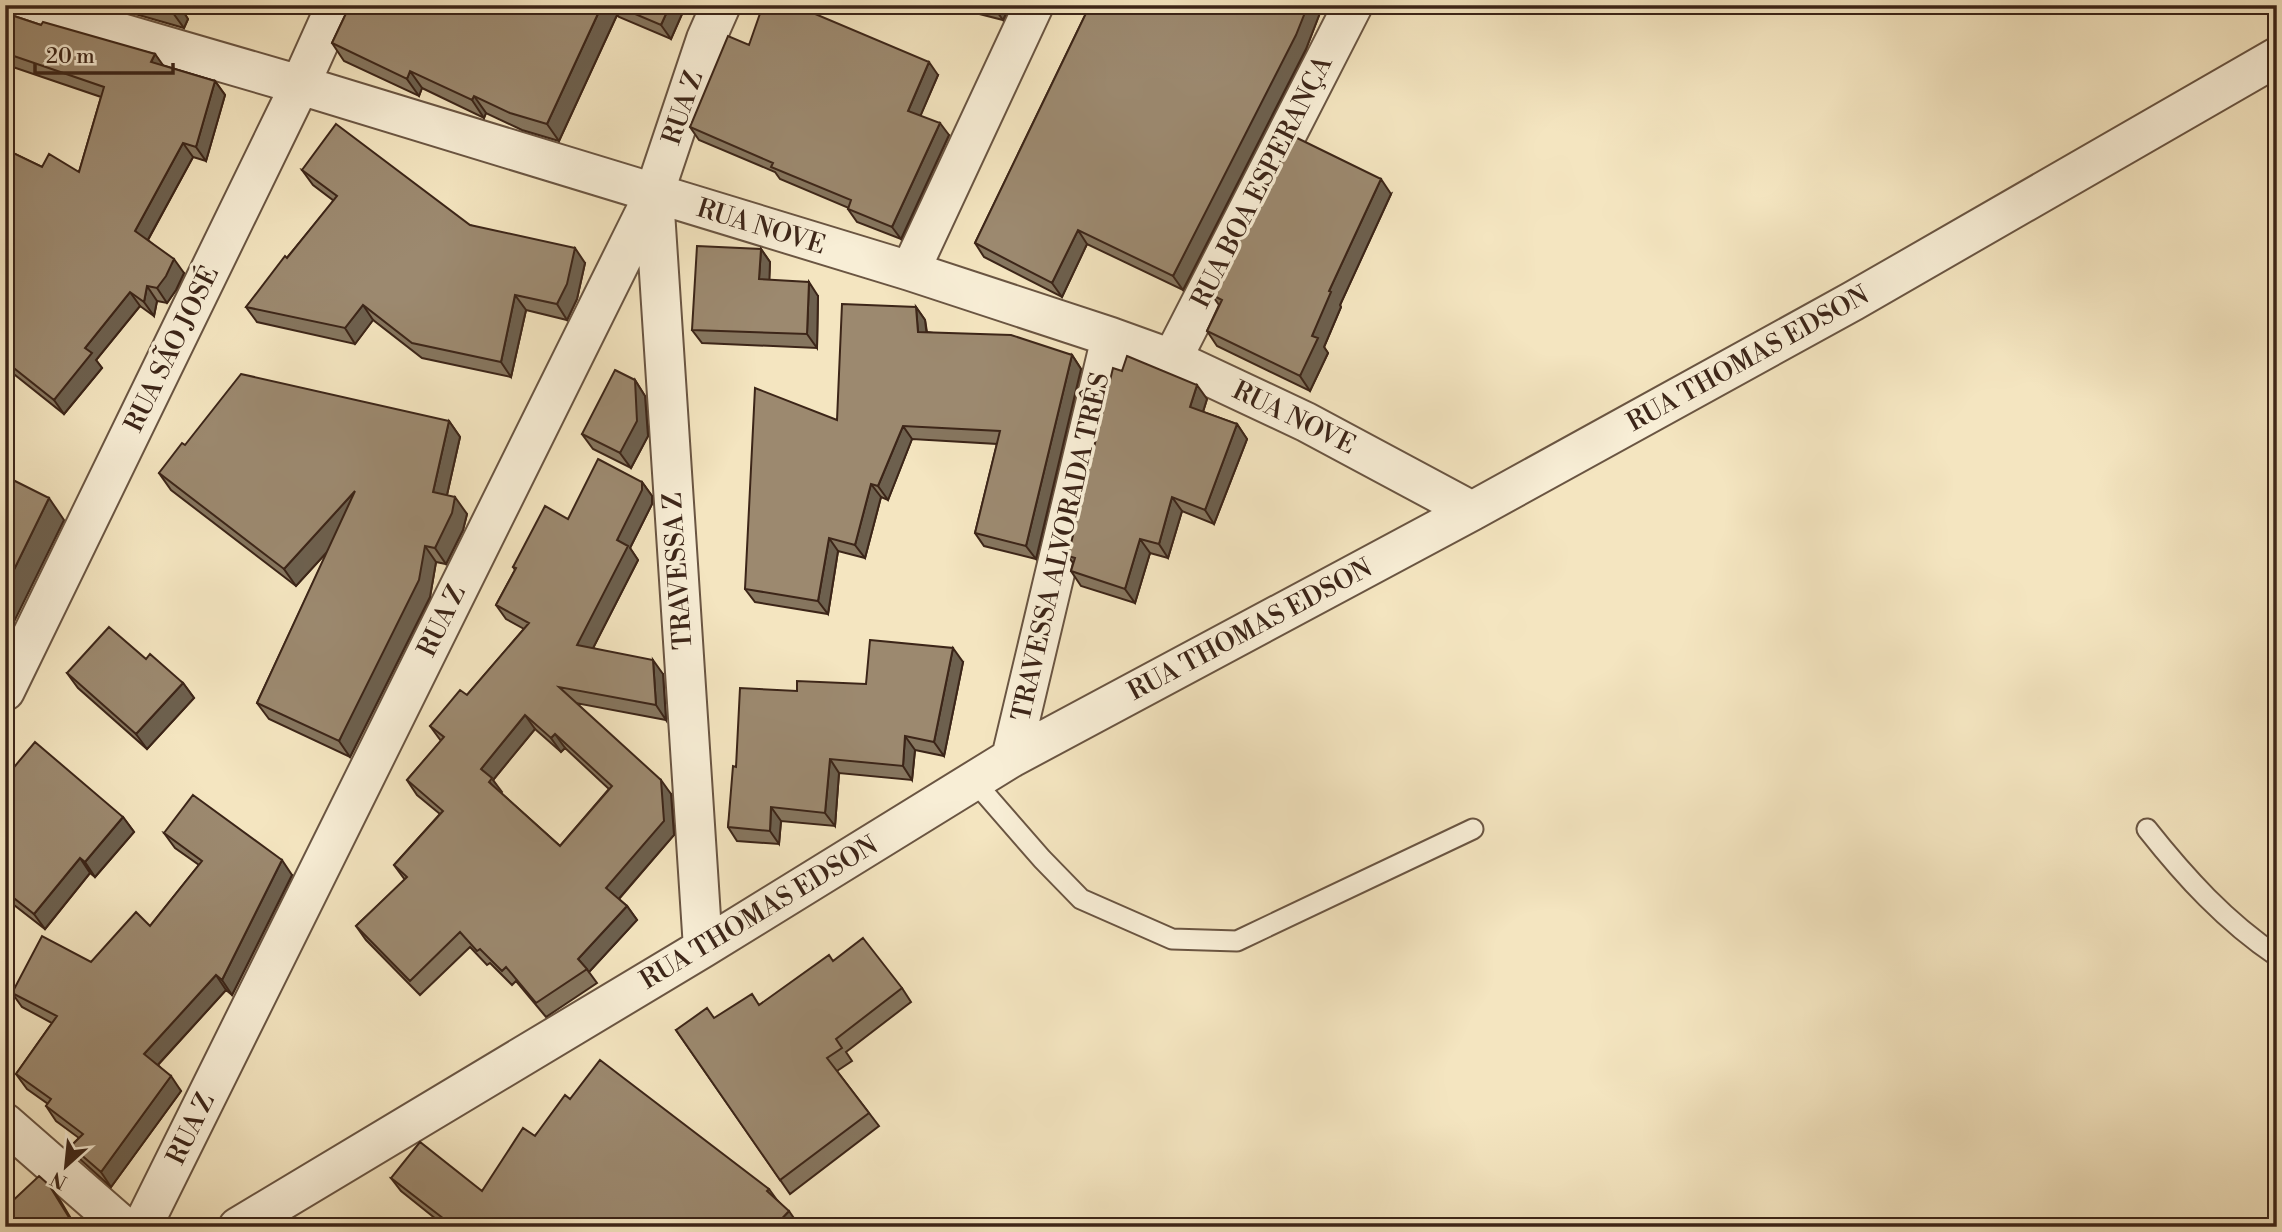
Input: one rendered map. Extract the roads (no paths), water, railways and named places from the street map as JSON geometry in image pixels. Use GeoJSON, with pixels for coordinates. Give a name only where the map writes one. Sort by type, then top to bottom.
{"type":"FeatureCollection","features":[{"type":"Feature","properties":{"kind":"street","name":"RUA NOVE"},"geometry":{"type":"LineString","coordinates":[[25,5],[300,85],[910,271],[1111,337],[1172,359],[1306,422],[1472,511]]}},
{"type":"Feature","properties":{"kind":"street","name":"RUA SÃO JOSÉ"},"geometry":{"type":"LineString","coordinates":[[5,691],[300,85],[336,5]]}},
{"type":"Feature","properties":{"kind":"street","name":"RUA Z"},"geometry":{"type":"LineString","coordinates":[[142,1227],[653,194],[720,5]]}},
{"type":"Feature","properties":{"kind":"street"},"geometry":{"type":"LineString","coordinates":[[910,271],[1034,5]]}},
{"type":"Feature","properties":{"kind":"street","name":"RUA BOA ESPERANÇA"},"geometry":{"type":"LineString","coordinates":[[1172,359],[1353,5]]}},
{"type":"Feature","properties":{"kind":"street","name":"RUA THOMAS EDSON"},"geometry":{"type":"LineString","coordinates":[[238,1227],[703,948],[1011,758],[1472,511],[1853,301],[2277,57]]}},
{"type":"Feature","properties":{"kind":"street","name":"TRAVESSA Z"},"geometry":{"type":"LineString","coordinates":[[653,194],[703,948]]}},
{"type":"Feature","properties":{"kind":"street","name":"TRAVESSA ALVORADA TRÊS"},"geometry":{"type":"LineString","coordinates":[[1011,758],[1111,337]]}},
{"type":"Feature","properties":{"kind":"street"},"geometry":{"type":"LineString","coordinates":[[5,1123],[124,1227]]}},
{"type":"Feature","properties":{"kind":"lane"},"geometry":{"type":"LineString","coordinates":[[974,781],[1042,859],[1082,899],[1172,939],[1237,941],[1473,829]]}},
{"type":"Feature","properties":{"kind":"lane"},"geometry":{"type":"LineString","coordinates":[[2147,829],[2182,873],[2252,939],[2277,956]]}}]}
